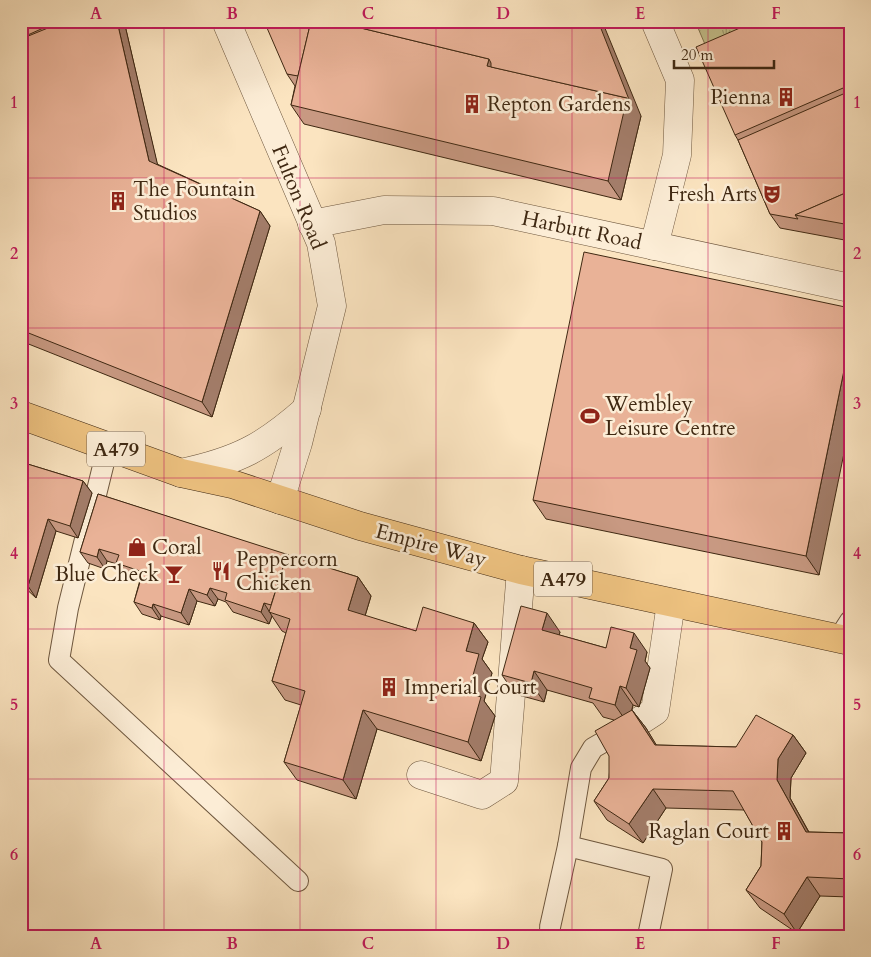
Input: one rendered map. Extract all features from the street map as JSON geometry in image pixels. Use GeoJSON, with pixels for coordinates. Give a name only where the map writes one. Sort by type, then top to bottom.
{"type":"FeatureCollection","features":[{"type":"Feature","properties":{"kind":"main road","name":"Empire Way"},"geometry":{"type":"LineString","coordinates":[[21,415],[181,473],[232,484],[360,526],[521,570],[671,603],[846,633]]}},
{"type":"Feature","properties":{"kind":"main road","name":"A479"},"geometry":{"type":"LineString","coordinates":[[21,429],[50,426]]}},
{"type":"Feature","properties":{"kind":"street","name":"Fulton Road"},"geometry":{"type":"LineString","coordinates":[[226,21],[321,243],[332,306],[307,409],[280,500]]}},
{"type":"Feature","properties":{"kind":"street"},"geometry":{"type":"LineString","coordinates":[[654,246],[677,155],[680,80],[655,21]]}},
{"type":"Feature","properties":{"kind":"street","name":"Harbutt Road"},"geometry":{"type":"LineString","coordinates":[[312,224],[384,210],[492,211],[850,288]]}},
{"type":"Feature","properties":{"kind":"street"},"geometry":{"type":"LineString","coordinates":[[181,473],[211,467],[249,452],[282,431],[307,409]]}},
{"type":"Feature","properties":{"kind":"street"},"geometry":{"type":"LineString","coordinates":[[421,775],[482,795],[504,781],[521,570]]}},
{"type":"Feature","properties":{"kind":"street"},"geometry":{"type":"LineString","coordinates":[[632,726],[655,710],[671,603]]}},
{"type":"Feature","properties":{"kind":"lane"},"geometry":{"type":"LineString","coordinates":[[108,446],[68,608],[59,660],[298,881]]}},
{"type":"Feature","properties":{"kind":"lane"},"geometry":{"type":"LineString","coordinates":[[550,928],[568,846],[581,768],[593,748],[632,726]]}},
{"type":"Feature","properties":{"kind":"lane"},"geometry":{"type":"LineString","coordinates":[[568,846],[662,869],[648,936]]}},
{"type":"Feature","properties":{"kind":"green space"},"geometry":{"type":"Polygon","coordinates":[[[695,21],[773,21],[707,49],[695,21]]]}},
{"type":"Feature","properties":{"kind":"building"},"geometry":{"type":"Polygon","coordinates":[[[21,21],[59,21],[21,38],[21,21]]]}},
{"type":"Feature","properties":{"kind":"building","name":"The Fountain Studios"},"geometry":{"type":"Polygon","coordinates":[[[65,21],[117,21],[149,161],[260,211],[202,402],[21,330],[21,39],[65,21]]]}},
{"type":"Feature","properties":{"kind":"building"},"geometry":{"type":"Polygon","coordinates":[[[264,21],[311,21],[298,76],[287,74],[264,21]]]}},
{"type":"Feature","properties":{"kind":"building","name":"Repton Gardens"},"geometry":{"type":"Polygon","coordinates":[[[311,21],[332,21],[489,59],[487,66],[627,98],[608,181],[291,105],[311,21]]]}},
{"type":"Feature","properties":{"kind":"building"},"geometry":{"type":"Polygon","coordinates":[[[332,21],[598,21],[630,102],[627,98],[491,67],[489,59],[332,21]]]}},
{"type":"Feature","properties":{"kind":"building","name":"Pienna"},"geometry":{"type":"Polygon","coordinates":[[[756,21],[850,21],[850,85],[735,135],[696,47],[756,21]]]}},
{"type":"Feature","properties":{"kind":"building"},"geometry":{"type":"Polygon","coordinates":[[[850,91],[850,191],[795,215],[798,219],[770,214],[738,140],[850,91]]]}},
{"type":"Feature","properties":{"kind":"building"},"geometry":{"type":"Polygon","coordinates":[[[850,191],[850,225],[795,215],[850,191]]]}},
{"type":"Feature","properties":{"kind":"building"},"geometry":{"type":"Polygon","coordinates":[[[584,252],[850,308],[850,341],[806,556],[533,500],[584,252]]]}},
{"type":"Feature","properties":{"kind":"building"},"geometry":{"type":"Polygon","coordinates":[[[21,462],[83,481],[70,526],[48,519],[28,586],[21,580],[21,462]]]}},
{"type":"Feature","properties":{"kind":"building"},"geometry":{"type":"Polygon","coordinates":[[[98,494],[289,555],[287,555],[271,605],[264,603],[261,612],[225,600],[227,593],[210,588],[207,595],[189,589],[181,613],[153,604],[152,608],[134,602],[143,572],[116,563],[119,555],[99,549],[97,557],[80,552],[98,494]]]}},
{"type":"Feature","properties":{"kind":"building","name":"Imperial Court"},"geometry":{"type":"Polygon","coordinates":[[[287,555],[358,577],[348,610],[416,631],[423,607],[474,623],[466,651],[479,654],[468,693],[481,697],[468,742],[363,710],[343,780],[284,762],[305,691],[272,681],[290,619],[269,612],[287,555]]]}},
{"type":"Feature","properties":{"kind":"building"},"geometry":{"type":"Polygon","coordinates":[[[521,606],[547,613],[542,630],[606,648],[611,627],[634,633],[630,648],[637,650],[626,688],[620,686],[615,705],[589,698],[592,688],[534,671],[531,683],[502,675],[521,606]]]}},
{"type":"Feature","properties":{"kind":"building","name":"Raglan Court"},"geometry":{"type":"Polygon","coordinates":[[[632,710],[655,745],[736,747],[756,715],[793,735],[778,759],[777,780],[806,832],[850,833],[850,879],[807,877],[784,914],[746,890],[761,866],[762,842],[733,791],[653,789],[629,824],[594,801],[609,778],[609,756],[595,731],[632,710]]]}},
{"type":"Feature","properties":{"kind":"place","name":"Pienna"},"geometry":{"type":"Point","coordinates":[786,97]}},
{"type":"Feature","properties":{"kind":"place","name":"Repton Gardens"},"geometry":{"type":"Point","coordinates":[472,104]}},
{"type":"Feature","properties":{"kind":"place","name":"Fresh Arts"},"geometry":{"type":"Point","coordinates":[772,194]}},
{"type":"Feature","properties":{"kind":"place","name":"The Fountain Studios"},"geometry":{"type":"Point","coordinates":[118,201]}},
{"type":"Feature","properties":{"kind":"place","name":"Wembley Leisure Centre"},"geometry":{"type":"Point","coordinates":[590,416]}},
{"type":"Feature","properties":{"kind":"place","name":"Coral"},"geometry":{"type":"Point","coordinates":[137,547]}},
{"type":"Feature","properties":{"kind":"place","name":"Peppercorn Chicken"},"geometry":{"type":"Point","coordinates":[221,571]}},
{"type":"Feature","properties":{"kind":"place","name":"Blue Check"},"geometry":{"type":"Point","coordinates":[174,574]}},
{"type":"Feature","properties":{"kind":"place","name":"Imperial Court"},"geometry":{"type":"Point","coordinates":[389,687]}},
{"type":"Feature","properties":{"kind":"place","name":"Raglan Court"},"geometry":{"type":"Point","coordinates":[784,831]}}]}
